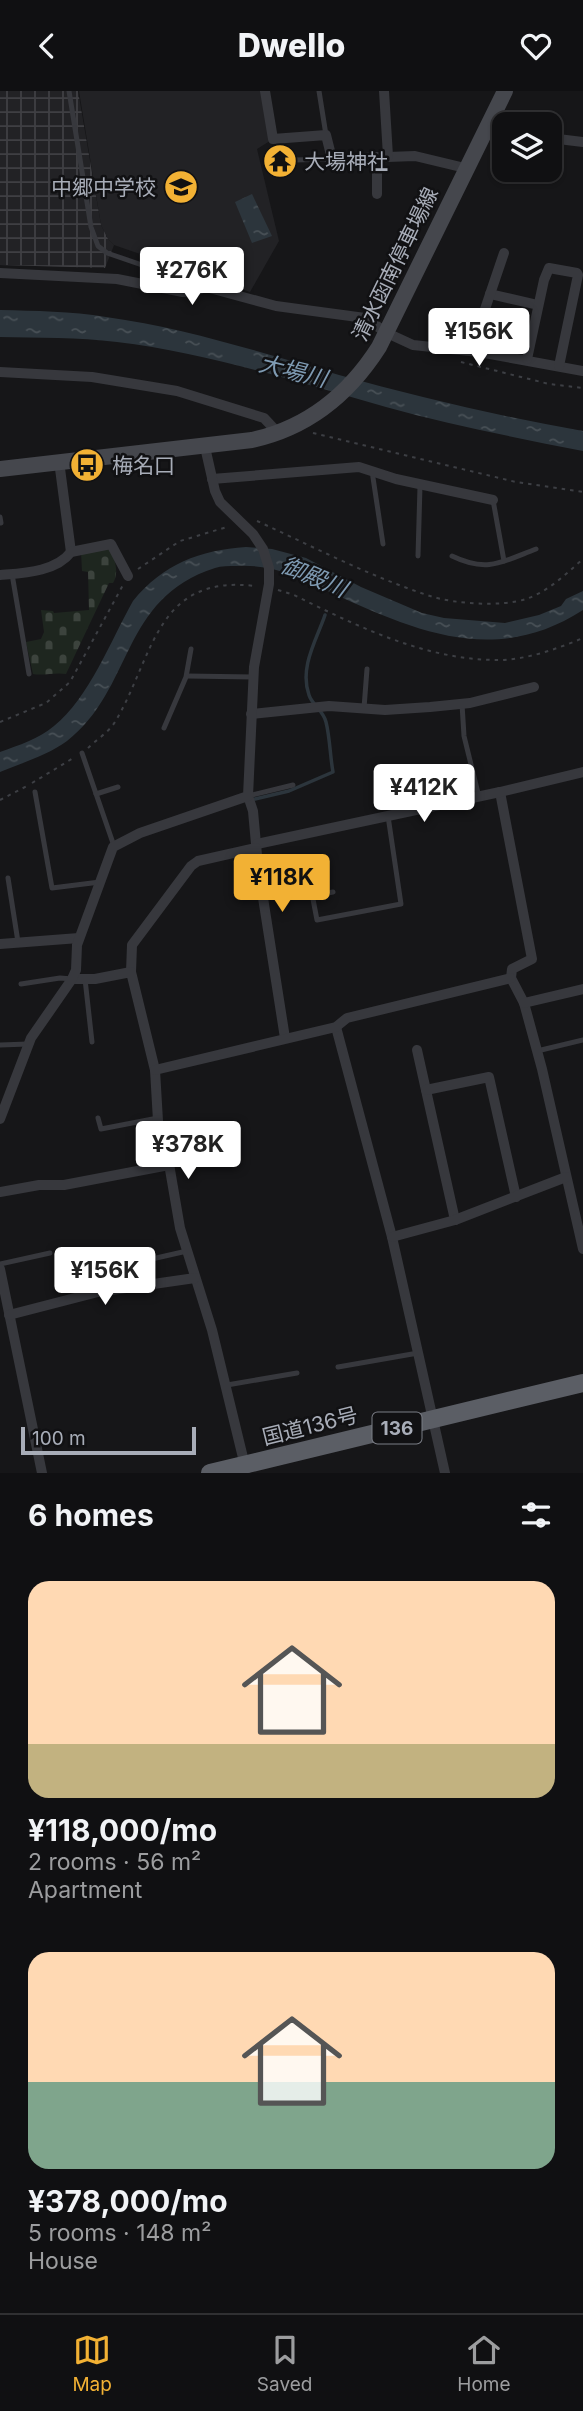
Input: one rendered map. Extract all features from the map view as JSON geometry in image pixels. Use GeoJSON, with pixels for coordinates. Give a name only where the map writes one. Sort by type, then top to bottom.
{"type":"FeatureCollection","features":[{"type":"Feature","properties":{"kind":"highway","name":"国道136号"},"geometry":{"type":"LineString","coordinates":[[210,1473],[249,1470],[435,1424],[583,1383]]}},
{"type":"Feature","properties":{"kind":"highway","name":"国道136号"},"geometry":{"type":"LineString","coordinates":[[435,1424],[583,1395]]}},
{"type":"Feature","properties":{"kind":"main road","name":"清水函南停車場線"},"geometry":{"type":"LineString","coordinates":[[494,112],[505,91]]}},
{"type":"Feature","properties":{"kind":"main road","name":"清水函南停車場線"},"geometry":{"type":"LineString","coordinates":[[0,469],[252,440],[289,428],[337,399],[354,382],[383,340],[492,116]]}},
{"type":"Feature","properties":{"kind":"street"},"geometry":{"type":"LineString","coordinates":[[265,91],[273,139],[326,135],[332,159],[415,156],[466,168]]}},
{"type":"Feature","properties":{"kind":"street"},"geometry":{"type":"LineString","coordinates":[[377,194],[382,156],[384,91]]}},
{"type":"Feature","properties":{"kind":"street"},"geometry":{"type":"LineString","coordinates":[[562,139],[583,142]]}},
{"type":"Feature","properties":{"kind":"street"},"geometry":{"type":"LineString","coordinates":[[484,312],[504,253]]}},
{"type":"Feature","properties":{"kind":"street"},"geometry":{"type":"LineString","coordinates":[[527,359],[549,268],[577,273],[578,280],[559,366]]}},
{"type":"Feature","properties":{"kind":"street"},"geometry":{"type":"LineString","coordinates":[[0,273],[117,279],[183,292],[206,287],[276,306],[365,318],[383,340],[527,359],[583,371]]}},
{"type":"Feature","properties":{"kind":"street"},"geometry":{"type":"LineString","coordinates":[[490,294],[538,305]]}},
{"type":"Feature","properties":{"kind":"street"},"geometry":{"type":"LineString","coordinates":[[0,372],[92,377],[177,391],[289,428]]}},
{"type":"Feature","properties":{"kind":"street"},"geometry":{"type":"LineString","coordinates":[[205,447],[220,502],[253,534],[265,556],[269,586],[253,677],[248,796],[285,1038]]}},
{"type":"Feature","properties":{"kind":"street"},"geometry":{"type":"LineString","coordinates":[[59,461],[71,552]]}},
{"type":"Feature","properties":{"kind":"street"},"geometry":{"type":"LineString","coordinates":[[212,479],[353,467],[493,500]]}},
{"type":"Feature","properties":{"kind":"street"},"geometry":{"type":"LineString","coordinates":[[6,575],[45,568],[71,552],[111,544],[128,576]]}},
{"type":"Feature","properties":{"kind":"street"},"geometry":{"type":"LineString","coordinates":[[251,714],[319,708],[413,709],[462,704],[534,687]]}},
{"type":"Feature","properties":{"kind":"street"},"geometry":{"type":"LineString","coordinates":[[249,1470],[187,1251],[168,1159],[159,1138],[155,1070],[131,972],[132,944],[191,866],[198,861],[583,772]]}},
{"type":"Feature","properties":{"kind":"street"},"geometry":{"type":"LineString","coordinates":[[500,792],[532,959],[512,969],[511,978],[524,1003],[537,1051],[566,1177],[579,1218],[583,1249]]}},
{"type":"Feature","properties":{"kind":"street"},"geometry":{"type":"LineString","coordinates":[[0,1119],[3,1102],[29,1044],[76,970],[79,938],[114,846],[141,833],[248,796]]}},
{"type":"Feature","properties":{"kind":"street"},"geometry":{"type":"LineString","coordinates":[[0,944],[79,938]]}},
{"type":"Feature","properties":{"kind":"street"},"geometry":{"type":"LineString","coordinates":[[72,979],[131,972]]}},
{"type":"Feature","properties":{"kind":"street"},"geometry":{"type":"LineString","coordinates":[[155,1070],[335,1027],[347,1018],[511,978]]}},
{"type":"Feature","properties":{"kind":"street"},"geometry":{"type":"LineString","coordinates":[[524,1003],[583,989]]}},
{"type":"Feature","properties":{"kind":"street"},"geometry":{"type":"LineString","coordinates":[[335,1027],[392,1237],[445,1473]]}},
{"type":"Feature","properties":{"kind":"street"},"geometry":{"type":"LineString","coordinates":[[417,1050],[455,1220]]}},
{"type":"Feature","properties":{"kind":"street"},"geometry":{"type":"LineString","coordinates":[[426,1090],[489,1077],[516,1196]]}},
{"type":"Feature","properties":{"kind":"street"},"geometry":{"type":"LineString","coordinates":[[0,1192],[39,1185],[64,1185],[168,1159]]}},
{"type":"Feature","properties":{"kind":"street"},"geometry":{"type":"LineString","coordinates":[[392,1237],[455,1220],[566,1177]]}},
{"type":"Feature","properties":{"kind":"street"},"geometry":{"type":"LineString","coordinates":[[0,1269],[42,1473]]}},
{"type":"Feature","properties":{"kind":"street"},"geometry":{"type":"LineString","coordinates":[[9,1315],[98,1291],[195,1278]]}},
{"type":"Feature","properties":{"kind":"lane"},"geometry":{"type":"LineString","coordinates":[[69,91],[91,227],[98,246],[117,258],[206,287]]}},
{"type":"Feature","properties":{"kind":"lane"},"geometry":{"type":"LineString","coordinates":[[319,91],[326,135]]}},
{"type":"Feature","properties":{"kind":"lane"},"geometry":{"type":"LineString","coordinates":[[295,160],[332,159]]}},
{"type":"Feature","properties":{"kind":"lane"},"geometry":{"type":"LineString","coordinates":[[372,471],[383,544]]}},
{"type":"Feature","properties":{"kind":"lane"},"geometry":{"type":"LineString","coordinates":[[418,556],[421,484]]}},
{"type":"Feature","properties":{"kind":"lane"},"geometry":{"type":"LineString","coordinates":[[493,500],[504,561]]}},
{"type":"Feature","properties":{"kind":"lane"},"geometry":{"type":"LineString","coordinates":[[453,556],[480,566],[504,561],[536,549]]}},
{"type":"Feature","properties":{"kind":"lane"},"geometry":{"type":"LineString","coordinates":[[6,575],[29,674]]}},
{"type":"Feature","properties":{"kind":"lane"},"geometry":{"type":"LineString","coordinates":[[164,728],[187,676],[191,649]]}},
{"type":"Feature","properties":{"kind":"lane"},"geometry":{"type":"LineString","coordinates":[[364,708],[367,669]]}},
{"type":"Feature","properties":{"kind":"lane"},"geometry":{"type":"LineString","coordinates":[[187,676],[253,677]]}},
{"type":"Feature","properties":{"kind":"lane"},"geometry":{"type":"LineString","coordinates":[[462,704],[464,736],[479,797]]}},
{"type":"Feature","properties":{"kind":"lane"},"geometry":{"type":"LineString","coordinates":[[82,753],[114,846]]}},
{"type":"Feature","properties":{"kind":"lane"},"geometry":{"type":"LineString","coordinates":[[248,796],[293,785]]}},
{"type":"Feature","properties":{"kind":"lane"},"geometry":{"type":"LineString","coordinates":[[96,794],[118,787]]}},
{"type":"Feature","properties":{"kind":"lane"},"geometry":{"type":"LineString","coordinates":[[35,792],[52,888],[100,882]]}},
{"type":"Feature","properties":{"kind":"lane"},"geometry":{"type":"LineString","coordinates":[[308,873],[317,921],[401,904],[388,816]]}},
{"type":"Feature","properties":{"kind":"lane"},"geometry":{"type":"LineString","coordinates":[[8,878],[18,942]]}},
{"type":"Feature","properties":{"kind":"lane"},"geometry":{"type":"LineString","coordinates":[[312,896],[333,891]]}},
{"type":"Feature","properties":{"kind":"lane"},"geometry":{"type":"LineString","coordinates":[[21,984],[60,978],[72,979]]}},
{"type":"Feature","properties":{"kind":"lane"},"geometry":{"type":"LineString","coordinates":[[85,979],[92,1042]]}},
{"type":"Feature","properties":{"kind":"lane"},"geometry":{"type":"LineString","coordinates":[[537,1051],[583,1040]]}},
{"type":"Feature","properties":{"kind":"lane"},"geometry":{"type":"LineString","coordinates":[[0,1045],[29,1044]]}},
{"type":"Feature","properties":{"kind":"lane"},"geometry":{"type":"LineString","coordinates":[[98,1118],[101,1129],[158,1118]]}},
{"type":"Feature","properties":{"kind":"lane"},"geometry":{"type":"LineString","coordinates":[[168,1159],[222,1141]]}},
{"type":"Feature","properties":{"kind":"lane"},"geometry":{"type":"LineString","coordinates":[[143,1261],[187,1251]]}},
{"type":"Feature","properties":{"kind":"lane"},"geometry":{"type":"LineString","coordinates":[[0,1264],[50,1253]]}},
{"type":"Feature","properties":{"kind":"lane"},"geometry":{"type":"LineString","coordinates":[[338,1367],[419,1353]]}},
{"type":"Feature","properties":{"kind":"lane"},"geometry":{"type":"LineString","coordinates":[[227,1385],[297,1373]]}},
{"type":"Feature","properties":{"kind":"path"},"geometry":{"type":"LineString","coordinates":[[457,361],[549,384],[583,388]]}},
{"type":"Feature","properties":{"kind":"path"},"geometry":{"type":"LineString","coordinates":[[289,428],[516,482],[583,492]]}},
{"type":"Feature","properties":{"kind":"path"},"geometry":{"type":"LineString","coordinates":[[0,800],[82,753],[114,725],[160,627],[172,610],[195,595],[219,586],[269,586],[393,640],[431,652],[463,658],[498,661],[536,654],[583,638]]}},
{"type":"Feature","properties":{"kind":"shaded area"},"geometry":{"type":"Polygon","coordinates":[[[0,91],[78,91],[101,225],[114,245],[105,268],[0,265],[0,91]]]}},
{"type":"Feature","properties":{"kind":"shaded area","name":"中郷中学校"},"geometry":{"type":"Polygon","coordinates":[[[79,91],[262,91],[273,139],[257,149],[279,241],[250,292],[114,245],[108,239],[101,225],[79,91]]]}},
{"type":"Feature","properties":{"kind":"green space"},"geometry":{"type":"Polygon","coordinates":[[[110,547],[116,565],[115,579],[113,583],[109,583],[66,674],[33,674],[26,642],[41,639],[44,632],[41,610],[54,613],[89,610],[88,572],[82,571],[81,551],[110,547]]]}},
{"type":"Feature","properties":{"kind":"water"},"geometry":{"type":"Polygon","coordinates":[[[252,194],[272,236],[252,243],[235,202],[252,194]]]}},
{"type":"Feature","properties":{"kind":"water","name":"大場川"},"geometry":{"type":"Polygon","coordinates":[[[0,310],[93,315],[195,334],[430,399],[583,431],[583,451],[435,420],[253,369],[185,353],[102,340],[0,337],[0,310]]]}},
{"type":"Feature","properties":{"kind":"water","name":"御殿川"},"geometry":{"type":"Polygon","coordinates":[[[246,547],[272,549],[306,558],[361,587],[422,613],[444,618],[505,623],[539,615],[561,606],[566,599],[583,591],[583,610],[551,627],[519,636],[488,640],[457,637],[395,620],[275,569],[250,566],[217,567],[184,582],[161,600],[144,622],[105,696],[89,720],[67,741],[43,755],[0,772],[0,752],[42,735],[67,714],[89,684],[133,601],[157,577],[198,556],[213,551],[246,547]]]}},
{"type":"Feature","properties":{"kind":"waterway"},"geometry":{"type":"LineString","coordinates":[[255,799],[289,791],[333,772],[326,722],[323,714],[310,699],[306,685],[310,653],[325,615]]}},
{"type":"Feature","properties":{"kind":"place","name":"大場神社"},"geometry":{"type":"Point","coordinates":[280,161]}},
{"type":"Feature","properties":{"kind":"place","name":"中郷中学校"},"geometry":{"type":"Point","coordinates":[181,187]}},
{"type":"Feature","properties":{"kind":"place","name":"梅名口"},"geometry":{"type":"Point","coordinates":[87,465]}}]}
